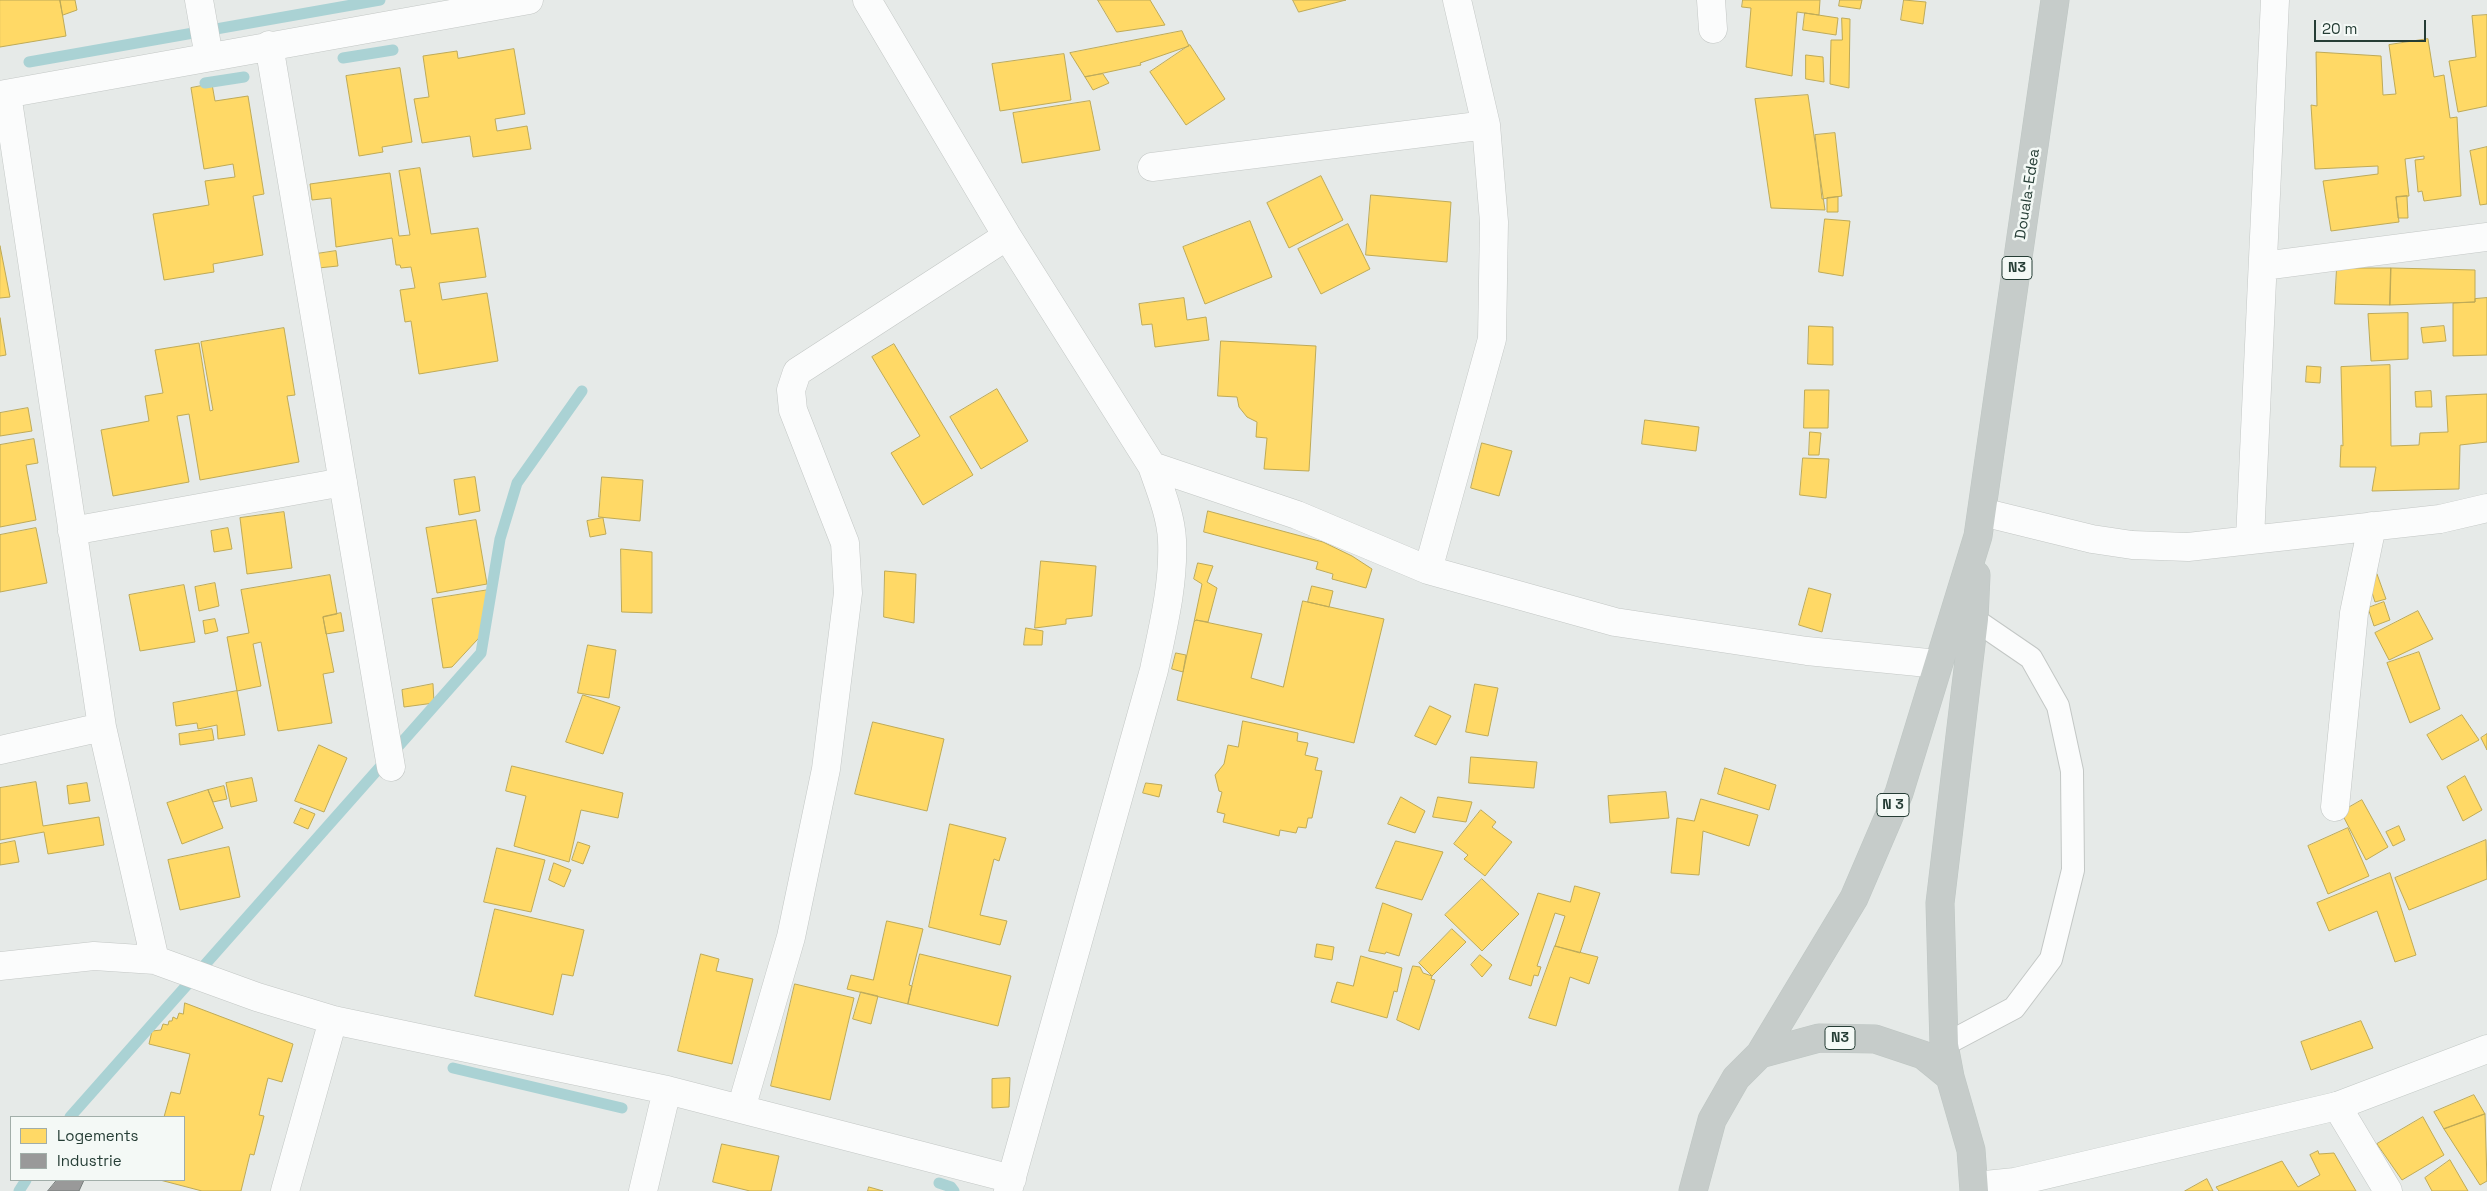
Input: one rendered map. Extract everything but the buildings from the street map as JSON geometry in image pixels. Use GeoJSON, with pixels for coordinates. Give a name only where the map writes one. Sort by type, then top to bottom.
{"type":"FeatureCollection","features":[{"type":"Feature","properties":{"kind":"highway","name":"Douala-Edea"},"geometry":{"type":"LineString","coordinates":[[1980,524],[2055,0]]}},
{"type":"Feature","properties":{"kind":"highway"},"geometry":{"type":"LineString","coordinates":[[1974,1188],[1971,1150],[1950,1077],[1944,1045],[1940,903],[1974,619],[1980,524]]}},
{"type":"Feature","properties":{"kind":"highway","name":"N 3"},"geometry":{"type":"LineString","coordinates":[[1760,1054],[1854,898],[1898,793],[1980,524]]}},
{"type":"Feature","properties":{"kind":"highway","name":"N3"},"geometry":{"type":"LineString","coordinates":[[1693,1191],[1712,1120],[1736,1078],[1760,1054],[1819,1038],[1875,1039],[1923,1055],[1950,1077]]}},
{"type":"Feature","properties":{"kind":"street"},"geometry":{"type":"LineString","coordinates":[[199,0],[209,57]]}},
{"type":"Feature","properties":{"kind":"street"},"geometry":{"type":"LineString","coordinates":[[155,960],[102,727],[3,94],[529,0]]}},
{"type":"Feature","properties":{"kind":"street"},"geometry":{"type":"LineString","coordinates":[[0,966],[94,956],[155,960],[257,997],[333,1020],[668,1090],[1010,1185],[1154,670],[1169,595],[1172,539],[1165,504],[1152,466],[1007,236],[867,0]]}},
{"type":"Feature","properties":{"kind":"street"},"geometry":{"type":"LineString","coordinates":[[1428,570],[1492,339],[1494,222],[1486,125],[1457,0]]}},
{"type":"Feature","properties":{"kind":"street"},"geometry":{"type":"LineString","coordinates":[[1712,0],[1713,29]]}},
{"type":"Feature","properties":{"kind":"street"},"geometry":{"type":"LineString","coordinates":[[2250,539],[2275,0]]}},
{"type":"Feature","properties":{"kind":"street"},"geometry":{"type":"LineString","coordinates":[[269,46],[391,767]]}},
{"type":"Feature","properties":{"kind":"street"},"geometry":{"type":"LineString","coordinates":[[1152,167],[1486,125]]}},
{"type":"Feature","properties":{"kind":"street"},"geometry":{"type":"LineString","coordinates":[[741,1109],[791,937],[803,881],[826,769],[848,592],[845,543],[793,410],[791,390],[797,372],[1007,236]]}},
{"type":"Feature","properties":{"kind":"street"},"geometry":{"type":"LineString","coordinates":[[2263,266],[2487,237]]}},
{"type":"Feature","properties":{"kind":"street"},"geometry":{"type":"LineString","coordinates":[[1152,466],[1296,515],[1428,570],[1615,622],[1807,651],[1938,664]]}},
{"type":"Feature","properties":{"kind":"street"},"geometry":{"type":"LineString","coordinates":[[72,531],[343,482]]}},
{"type":"Feature","properties":{"kind":"street"},"geometry":{"type":"LineString","coordinates":[[1980,524],[2132,545],[2188,547],[2440,519],[2487,508]]}},
{"type":"Feature","properties":{"kind":"street"},"geometry":{"type":"LineString","coordinates":[[2335,807],[2354,613],[2372,526]]}},
{"type":"Feature","properties":{"kind":"street"},"geometry":{"type":"LineString","coordinates":[[0,750],[102,727]]}},
{"type":"Feature","properties":{"kind":"street"},"geometry":{"type":"LineString","coordinates":[[285,1191],[333,1020]]}},
{"type":"Feature","properties":{"kind":"street"},"geometry":{"type":"LineString","coordinates":[[1974,1188],[2018,1186],[2337,1106],[2487,1049]]}},
{"type":"Feature","properties":{"kind":"street"},"geometry":{"type":"LineString","coordinates":[[643,1191],[668,1090]]}},
{"type":"Feature","properties":{"kind":"street"},"geometry":{"type":"LineString","coordinates":[[2337,1106],[2388,1191]]}},
{"type":"Feature","properties":{"kind":"lane"},"geometry":{"type":"LineString","coordinates":[[1944,1045],[2014,1008],[2051,959],[2072,870],[2072,771],[2058,706],[2031,658],[1974,619]]}},
{"type":"Feature","properties":{"kind":"waterway"},"geometry":{"type":"LineString","coordinates":[[29,62],[380,0]]}},
{"type":"Feature","properties":{"kind":"waterway"},"geometry":{"type":"LineString","coordinates":[[343,58],[393,50]]}},
{"type":"Feature","properties":{"kind":"waterway"},"geometry":{"type":"LineString","coordinates":[[205,83],[244,77]]}},
{"type":"Feature","properties":{"kind":"waterway"},"geometry":{"type":"LineString","coordinates":[[71,1116],[481,653],[500,539],[517,483],[582,391]]}},
{"type":"Feature","properties":{"kind":"waterway"},"geometry":{"type":"LineString","coordinates":[[453,1068],[622,1108]]}},
{"type":"Feature","properties":{"kind":"waterway"},"geometry":{"type":"LineString","coordinates":[[19,1191],[25,1181]]}},
{"type":"Feature","properties":{"kind":"waterway"},"geometry":{"type":"LineString","coordinates":[[939,1183],[951,1187],[954,1191]]}}]}
